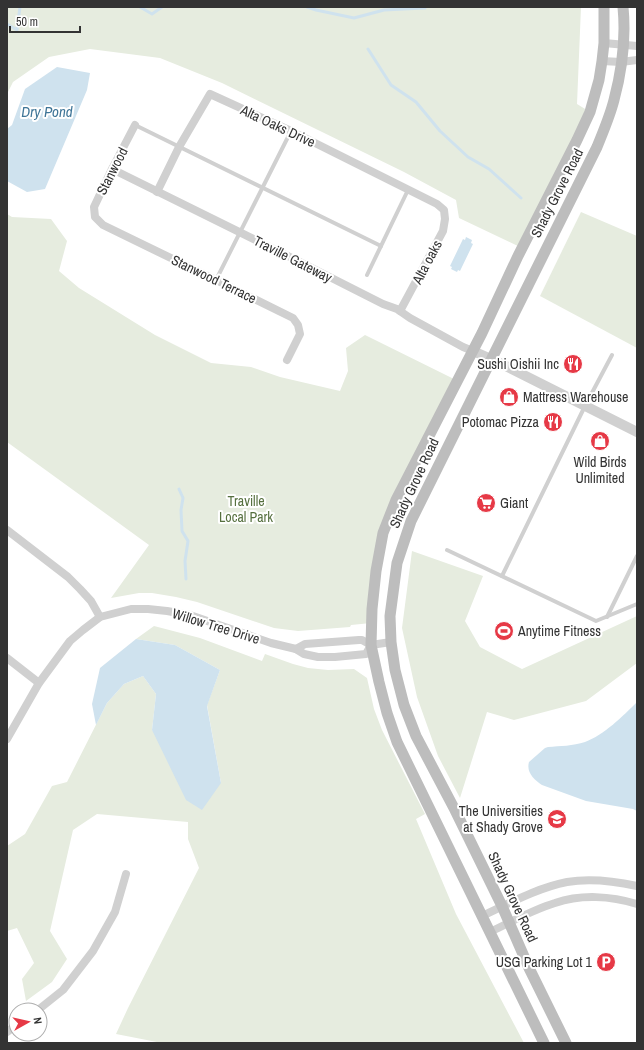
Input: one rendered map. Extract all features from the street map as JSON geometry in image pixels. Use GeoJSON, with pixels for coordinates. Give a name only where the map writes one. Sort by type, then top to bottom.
{"type":"FeatureCollection","features":[{"type":"Feature","properties":{"kind":"main road","name":"Shady Grove Road"},"geometry":{"type":"LineString","coordinates":[[544,1043],[397,742],[387,713],[379,682],[372,645],[372,609],[376,571],[383,533],[396,500],[473,351],[522,248],[590,112],[599,80],[602,61],[604,43],[604,7]]}},
{"type":"Feature","properties":{"kind":"main road","name":"Shady Grove Road"},"geometry":{"type":"LineString","coordinates":[[566,1043],[529,968],[502,906],[455,810],[416,736],[402,698],[395,670],[390,616],[397,563],[411,520],[597,147],[614,101],[622,62],[624,45],[623,7]]}},
{"type":"Feature","properties":{"kind":"street"},"geometry":{"type":"LineString","coordinates":[[604,43],[637,46]]}},
{"type":"Feature","properties":{"kind":"street"},"geometry":{"type":"LineString","coordinates":[[602,61],[622,62],[637,60]]}},
{"type":"Feature","properties":{"kind":"street","name":"Alta Oaks Drive"},"geometry":{"type":"LineString","coordinates":[[157,192],[179,147],[210,94],[291,131],[408,189],[437,204],[444,210]]}},
{"type":"Feature","properties":{"kind":"street","name":"Stanwood"},"geometry":{"type":"LineString","coordinates":[[95,217],[94,207],[135,125]]}},
{"type":"Feature","properties":{"kind":"street","name":"Traville Gateway"},"geometry":{"type":"LineString","coordinates":[[112,169],[383,304],[400,311],[473,351]]}},
{"type":"Feature","properties":{"kind":"street","name":"Alta oaks"},"geometry":{"type":"LineString","coordinates":[[400,311],[443,231],[445,219],[444,210]]}},
{"type":"Feature","properties":{"kind":"street","name":"Stanwood Terrace"},"geometry":{"type":"LineString","coordinates":[[95,217],[103,225],[293,318],[298,324],[300,334],[286,360]]}},
{"type":"Feature","properties":{"kind":"street"},"geometry":{"type":"LineString","coordinates":[[473,351],[637,432]]}},
{"type":"Feature","properties":{"kind":"street"},"geometry":{"type":"LineString","coordinates":[[7,530],[68,577],[91,601],[100,617]]}},
{"type":"Feature","properties":{"kind":"street","name":"Willow Tree Drive"},"geometry":{"type":"LineString","coordinates":[[7,739],[39,683],[70,641],[100,617],[131,609],[167,610],[190,615],[271,643],[296,649],[304,654],[318,657],[366,654],[372,645]]}},
{"type":"Feature","properties":{"kind":"street","name":"Willow Tree Drive"},"geometry":{"type":"LineString","coordinates":[[296,649],[305,644],[362,640],[372,645],[392,642]]}},
{"type":"Feature","properties":{"kind":"street"},"geometry":{"type":"LineString","coordinates":[[7,658],[39,683]]}},
{"type":"Feature","properties":{"kind":"street"},"geometry":{"type":"LineString","coordinates":[[48,1002],[64,990],[93,951],[115,912],[126,874]]}},
{"type":"Feature","properties":{"kind":"street"},"geometry":{"type":"LineString","coordinates":[[482,916],[539,890],[569,882],[598,880],[637,886]]}},
{"type":"Feature","properties":{"kind":"street"},"geometry":{"type":"LineString","coordinates":[[490,932],[537,909],[570,899],[598,897],[637,904]]}},
{"type":"Feature","properties":{"kind":"lane"},"geometry":{"type":"LineString","coordinates":[[135,125],[381,246]]}},
{"type":"Feature","properties":{"kind":"lane"},"geometry":{"type":"LineString","coordinates":[[216,280],[291,131]]}},
{"type":"Feature","properties":{"kind":"lane"},"geometry":{"type":"LineString","coordinates":[[367,275],[408,189]]}},
{"type":"Feature","properties":{"kind":"lane"},"geometry":{"type":"LineString","coordinates":[[502,576],[585,406],[612,355]]}},
{"type":"Feature","properties":{"kind":"lane"},"geometry":{"type":"LineString","coordinates":[[448,550],[596,621],[637,604]]}},
{"type":"Feature","properties":{"kind":"lane"},"geometry":{"type":"LineString","coordinates":[[607,616],[637,556]]}},
{"type":"Feature","properties":{"kind":"green space"},"geometry":{"type":"Polygon","coordinates":[[[7,7],[581,7],[577,104],[590,112],[522,248],[459,218],[456,200],[404,172],[222,83],[160,58],[90,49],[49,57],[13,82],[7,94],[7,7]]]}},
{"type":"Feature","properties":{"kind":"green space"},"geometry":{"type":"Polygon","coordinates":[[[581,212],[637,236],[637,348],[540,296],[581,212]]]}},
{"type":"Feature","properties":{"kind":"green space","name":"Traville Local Park"},"geometry":{"type":"Polygon","coordinates":[[[7,214],[12,217],[51,219],[67,241],[59,271],[79,288],[155,335],[211,363],[251,367],[280,377],[340,391],[348,371],[346,348],[365,335],[458,381],[383,533],[371,623],[351,625],[350,627],[298,631],[274,628],[197,602],[176,597],[152,593],[139,593],[111,598],[149,545],[7,442],[7,214]]]}},
{"type":"Feature","properties":{"kind":"green space"},"geometry":{"type":"Polygon","coordinates":[[[412,551],[483,576],[465,621],[480,647],[522,669],[637,616],[637,663],[586,701],[514,720],[487,712],[460,798],[438,756],[417,697],[402,628],[412,551]]]}},
{"type":"Feature","properties":{"kind":"green space"},"geometry":{"type":"Polygon","coordinates":[[[154,626],[200,638],[262,661],[265,654],[308,668],[328,670],[354,669],[367,678],[374,709],[382,730],[425,814],[416,819],[456,914],[524,1043],[162,1043],[116,1034],[199,868],[188,839],[188,822],[97,814],[73,830],[50,931],[67,959],[52,982],[26,1001],[22,979],[34,963],[17,928],[7,931],[7,846],[25,834],[52,786],[67,782],[107,703],[124,684],[143,676],[156,694],[152,730],[221,783],[207,705],[220,670],[175,645],[136,639],[154,626]]]}},
{"type":"Feature","properties":{"kind":"water","name":"Dry Pond"},"geometry":{"type":"Polygon","coordinates":[[[57,67],[90,73],[87,90],[45,189],[27,192],[7,181],[7,129],[12,125],[25,89],[57,67]]]}},
{"type":"Feature","properties":{"kind":"water"},"geometry":{"type":"Polygon","coordinates":[[[466,237],[472,240],[471,243],[473,244],[460,271],[458,270],[457,272],[451,269],[452,267],[450,266],[463,239],[465,240],[466,237]]]}},
{"type":"Feature","properties":{"kind":"water"},"geometry":{"type":"Polygon","coordinates":[[[136,639],[175,645],[220,670],[207,706],[221,783],[202,810],[186,800],[152,730],[156,694],[143,676],[124,684],[107,703],[96,725],[92,704],[100,668],[136,639]]]}},
{"type":"Feature","properties":{"kind":"water"},"geometry":{"type":"Polygon","coordinates":[[[637,702],[637,811],[586,801],[542,785],[531,775],[528,766],[529,762],[545,748],[566,746],[592,739],[613,725],[637,702]]]}},
{"type":"Feature","properties":{"kind":"waterway"},"geometry":{"type":"LineString","coordinates":[[7,24],[17,30],[20,7]]}},
{"type":"Feature","properties":{"kind":"waterway"},"geometry":{"type":"LineString","coordinates":[[140,7],[152,14],[162,7]]}},
{"type":"Feature","properties":{"kind":"waterway"},"geometry":{"type":"LineString","coordinates":[[307,7],[354,18],[384,10],[425,8]]}},
{"type":"Feature","properties":{"kind":"waterway"},"geometry":{"type":"LineString","coordinates":[[368,49],[391,85],[416,102],[440,131],[468,157],[489,169],[521,198]]}},
{"type":"Feature","properties":{"kind":"waterway"},"geometry":{"type":"LineString","coordinates":[[179,489],[183,498],[181,510],[182,531],[188,541],[185,561],[186,579]]}},
{"type":"Feature","properties":{"kind":"place","name":"Sushi Oishii Inc"},"geometry":{"type":"Point","coordinates":[573,364]}},
{"type":"Feature","properties":{"kind":"place","name":"Mattress Warehouse"},"geometry":{"type":"Point","coordinates":[509,397]}},
{"type":"Feature","properties":{"kind":"place","name":"Potomac Pizza"},"geometry":{"type":"Point","coordinates":[553,422]}},
{"type":"Feature","properties":{"kind":"place","name":"Wild Birds Unlimited"},"geometry":{"type":"Point","coordinates":[600,441]}},
{"type":"Feature","properties":{"kind":"place","name":"Giant"},"geometry":{"type":"Point","coordinates":[486,503]}},
{"type":"Feature","properties":{"kind":"place","name":"Anytime Fitness"},"geometry":{"type":"Point","coordinates":[504,631]}},
{"type":"Feature","properties":{"kind":"place","name":"The Universities at Shady Grove"},"geometry":{"type":"Point","coordinates":[557,819]}},
{"type":"Feature","properties":{"kind":"place","name":"USG Parking Lot 1"},"geometry":{"type":"Point","coordinates":[606,962]}}]}
